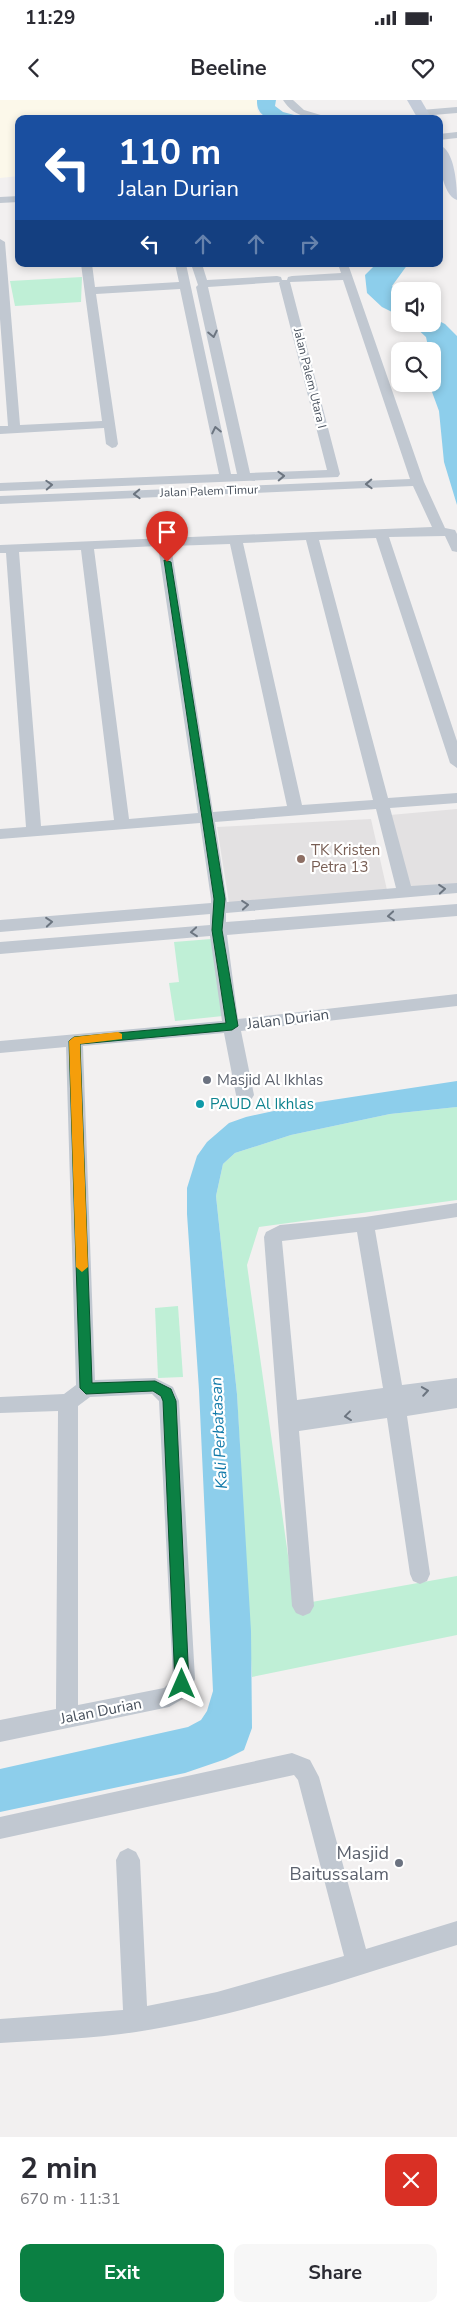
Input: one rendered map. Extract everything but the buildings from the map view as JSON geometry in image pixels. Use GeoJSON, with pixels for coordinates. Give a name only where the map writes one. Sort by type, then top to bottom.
{"type":"FeatureCollection","features":[{"type":"Feature","properties":{"kind":"street"},"geometry":{"type":"LineString","coordinates":[[288,100],[292,108],[298,112],[311,115]]}},
{"type":"Feature","properties":{"kind":"street"},"geometry":{"type":"LineString","coordinates":[[414,100],[422,115]]}},
{"type":"Feature","properties":{"kind":"street"},"geometry":{"type":"LineString","coordinates":[[429,115],[457,110]]}},
{"type":"Feature","properties":{"kind":"street"},"geometry":{"type":"LineString","coordinates":[[443,137],[457,135]]}},
{"type":"Feature","properties":{"kind":"street"},"geometry":{"type":"LineString","coordinates":[[443,159],[457,196]]}},
{"type":"Feature","properties":{"kind":"street"},"geometry":{"type":"LineString","coordinates":[[0,200],[15,199]]}},
{"type":"Feature","properties":{"kind":"street"},"geometry":{"type":"LineString","coordinates":[[0,242],[14,430]]}},
{"type":"Feature","properties":{"kind":"street"},"geometry":{"type":"LineString","coordinates":[[86,267],[112,444]]}},
{"type":"Feature","properties":{"kind":"street"},"geometry":{"type":"LineString","coordinates":[[182,267],[226,478]]}},
{"type":"Feature","properties":{"kind":"street"},"geometry":{"type":"LineString","coordinates":[[198,267],[244,477]]}},
{"type":"Feature","properties":{"kind":"street"},"geometry":{"type":"LineString","coordinates":[[344,267],[416,476],[440,531]]}},
{"type":"Feature","properties":{"kind":"street"},"geometry":{"type":"LineString","coordinates":[[90,291],[185,285],[193,280],[202,284],[284,277],[346,276]]}},
{"type":"Feature","properties":{"kind":"street","name":"Jalan Palem Utara I"},"geometry":{"type":"LineString","coordinates":[[284,277],[334,474]]}},
{"type":"Feature","properties":{"kind":"street"},"geometry":{"type":"LineString","coordinates":[[0,430],[108,424]]}},
{"type":"Feature","properties":{"kind":"street","name":"Jalan Palem Timur"},"geometry":{"type":"LineString","coordinates":[[0,500],[72,491],[226,478],[334,474],[416,476]]}},
{"type":"Feature","properties":{"kind":"street","name":"Jalan Palem Timur"},"geometry":{"type":"LineString","coordinates":[[0,487],[72,491],[416,476]]}},
{"type":"Feature","properties":{"kind":"street"},"geometry":{"type":"LineString","coordinates":[[34,832],[6,549],[440,531],[450,533],[457,548]]}},
{"type":"Feature","properties":{"kind":"street"},"geometry":{"type":"LineString","coordinates":[[381,533],[457,764]]}},
{"type":"Feature","properties":{"kind":"street"},"geometry":{"type":"LineString","coordinates":[[311,536],[380,804],[405,892]]}},
{"type":"Feature","properties":{"kind":"street"},"geometry":{"type":"LineString","coordinates":[[236,539],[296,811]]}},
{"type":"Feature","properties":{"kind":"street"},"geometry":{"type":"LineString","coordinates":[[164,542],[220,899],[217,930],[245,1095]]}},
{"type":"Feature","properties":{"kind":"street"},"geometry":{"type":"LineString","coordinates":[[88,546],[122,825]]}},
{"type":"Feature","properties":{"kind":"street"},"geometry":{"type":"LineString","coordinates":[[0,834],[457,798]]}},
{"type":"Feature","properties":{"kind":"street"},"geometry":{"type":"LineString","coordinates":[[0,926],[457,888]]}},
{"type":"Feature","properties":{"kind":"street"},"geometry":{"type":"LineString","coordinates":[[0,948],[457,910]]}},
{"type":"Feature","properties":{"kind":"street","name":"Jalan Durian"},"geometry":{"type":"LineString","coordinates":[[0,1047],[232,1026],[457,1000]]}},
{"type":"Feature","properties":{"kind":"street"},"geometry":{"type":"LineString","coordinates":[[0,1405],[68,1402],[86,1388],[74,1041]]}},
{"type":"Feature","properties":{"kind":"street"},"geometry":{"type":"LineString","coordinates":[[303,1606],[272,1246],[273,1237],[280,1232],[365,1224],[457,1210]]}},
{"type":"Feature","properties":{"kind":"street"},"geometry":{"type":"LineString","coordinates":[[365,1224],[395,1403],[420,1574]]}},
{"type":"Feature","properties":{"kind":"street","name":"Jalan Durian"},"geometry":{"type":"LineString","coordinates":[[0,1732],[168,1698],[180,1689],[184,1679],[169,1401],[166,1393],[155,1386],[86,1388]]}},
{"type":"Feature","properties":{"kind":"street"},"geometry":{"type":"LineString","coordinates":[[395,1403],[457,1386]]}},
{"type":"Feature","properties":{"kind":"street"},"geometry":{"type":"LineString","coordinates":[[288,1417],[395,1403],[457,1400]]}},
{"type":"Feature","properties":{"kind":"street"},"geometry":{"type":"LineString","coordinates":[[66,1718],[68,1402]]}},
{"type":"Feature","properties":{"kind":"street"},"geometry":{"type":"LineString","coordinates":[[0,1828],[292,1764],[303,1767],[308,1777],[358,1963]]}},
{"type":"Feature","properties":{"kind":"street"},"geometry":{"type":"LineString","coordinates":[[128,1860],[136,2020]]}},
{"type":"Feature","properties":{"kind":"street"},"geometry":{"type":"LineString","coordinates":[[0,2032],[136,2020],[286,1986],[457,1933]]}},
{"type":"Feature","properties":{"kind":"shaded area"},"geometry":{"type":"Polygon","coordinates":[[[0,100],[257,100],[257,110],[260,115],[15,115],[15,176],[0,178],[0,100]]]}},
{"type":"Feature","properties":{"kind":"shaded area"},"geometry":{"type":"Polygon","coordinates":[[[457,809],[457,884],[406,888],[390,815],[457,809]]]}},
{"type":"Feature","properties":{"kind":"shaded area","name":"TK Kristen Petra 13"},"geometry":{"type":"Polygon","coordinates":[[[371,819],[387,890],[229,903],[217,827],[371,819]]]}},
{"type":"Feature","properties":{"kind":"green space"},"geometry":{"type":"Polygon","coordinates":[[[82,277],[81,302],[15,306],[10,281],[82,277]]]}},
{"type":"Feature","properties":{"kind":"green space"},"geometry":{"type":"Polygon","coordinates":[[[211,939],[223,1016],[175,1021],[169,983],[179,982],[174,942],[211,939]]]}},
{"type":"Feature","properties":{"kind":"green space"},"geometry":{"type":"Polygon","coordinates":[[[457,1107],[457,1200],[259,1227],[247,1265],[295,1605],[457,1576],[457,1635],[252,1677],[237,1394],[216,1196],[223,1164],[235,1153],[291,1135],[390,1114],[457,1107]]]}},
{"type":"Feature","properties":{"kind":"green space"},"geometry":{"type":"Polygon","coordinates":[[[178,1306],[183,1377],[158,1378],[155,1308],[178,1306]]]}},
{"type":"Feature","properties":{"kind":"water"},"geometry":{"type":"Polygon","coordinates":[[[257,100],[276,100],[275,106],[283,112],[294,115],[264,115],[258,109],[257,100]]]}},
{"type":"Feature","properties":{"kind":"water"},"geometry":{"type":"Polygon","coordinates":[[[373,267],[406,267],[395,282],[391,282],[391,312],[382,307],[367,293],[365,275],[373,267]]]}},
{"type":"Feature","properties":{"kind":"water"},"geometry":{"type":"Polygon","coordinates":[[[441,322],[457,336],[457,505],[444,462],[439,411],[432,392],[441,392],[441,342],[427,342],[426,337],[421,332],[441,332],[441,322]]]}},
{"type":"Feature","properties":{"kind":"water","name":"Kali Perbatasan"},"geometry":{"type":"Polygon","coordinates":[[[457,1081],[457,1107],[390,1114],[291,1135],[235,1153],[223,1164],[216,1196],[237,1394],[251,1631],[252,1728],[244,1750],[226,1759],[185,1773],[0,1812],[0,1769],[188,1727],[201,1720],[207,1711],[213,1691],[199,1390],[187,1214],[187,1188],[197,1156],[207,1142],[229,1123],[246,1117],[306,1104],[457,1081]]]}},
{"type":"Feature","properties":{"kind":"slow traffic"},"geometry":{"type":"LineString","coordinates":[[82,1267],[74,1041],[118,1037]]}},
{"type":"Feature","properties":{"kind":"place","name":"TK Kristen Petra 13"},"geometry":{"type":"Point","coordinates":[301,859]}},
{"type":"Feature","properties":{"kind":"place","name":"Masjid Al Ikhlas"},"geometry":{"type":"Point","coordinates":[207,1080]}},
{"type":"Feature","properties":{"kind":"place","name":"PAUD Al Ikhlas"},"geometry":{"type":"Point","coordinates":[200,1104]}},
{"type":"Feature","properties":{"kind":"place","name":"Masjid Baitussalam"},"geometry":{"type":"Point","coordinates":[399,1863]}},
{"type":"Feature","properties":{"kind":"route"},"geometry":{"type":"LineString","coordinates":[[167,562],[220,899],[216,920],[232,1026],[74,1041],[86,1388],[155,1386],[161,1388],[166,1393],[169,1401],[184,1679],[182,1684]]}}]}
